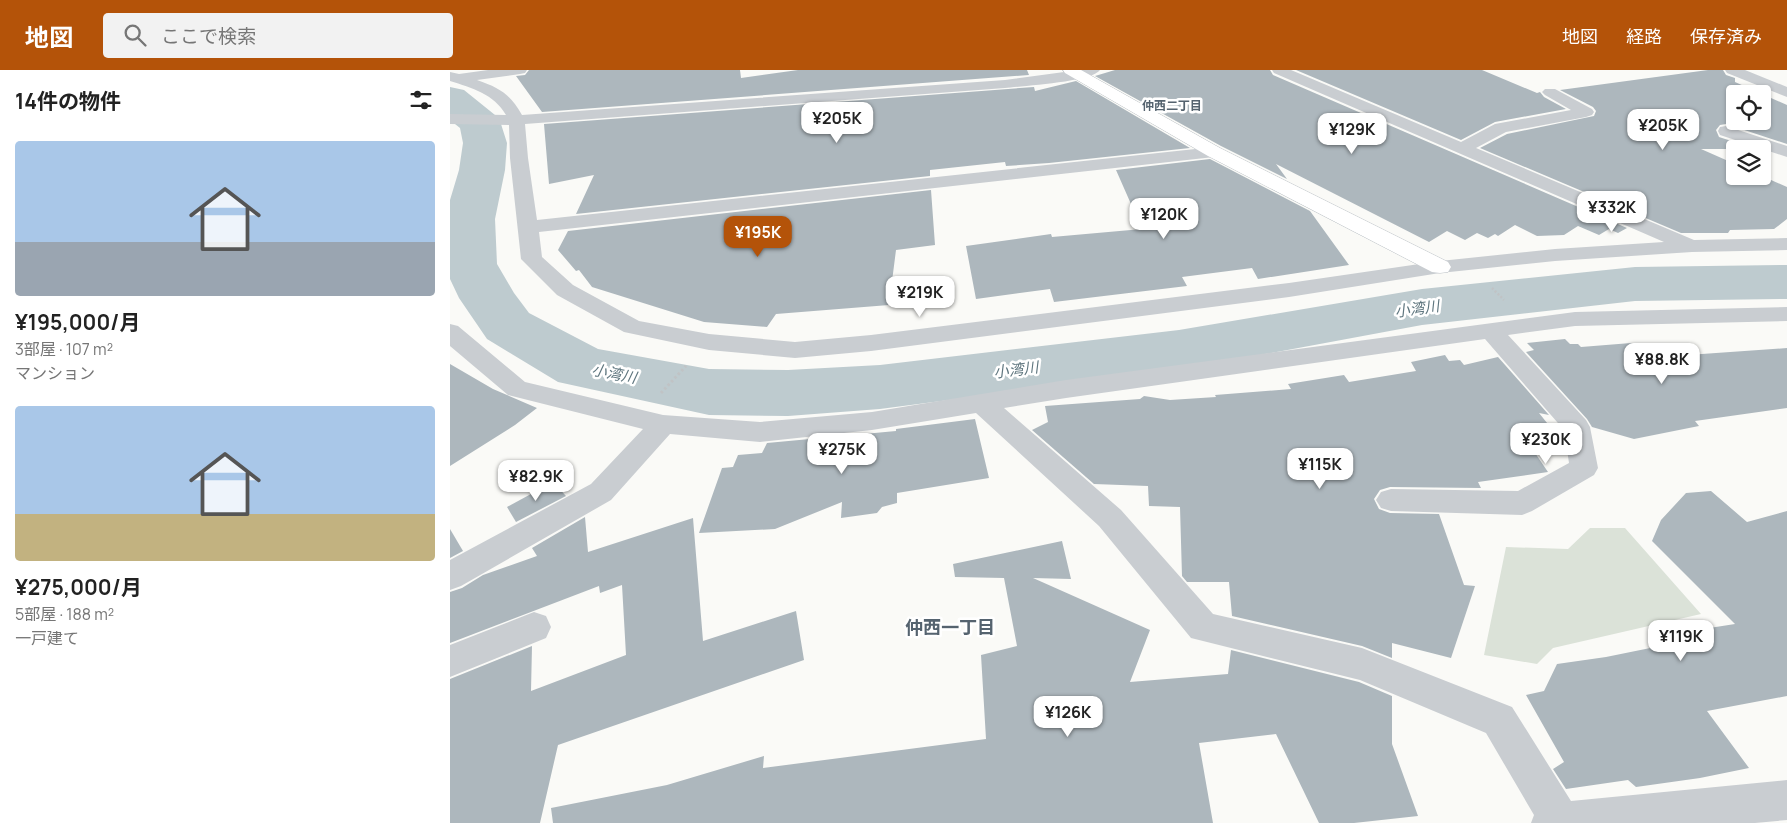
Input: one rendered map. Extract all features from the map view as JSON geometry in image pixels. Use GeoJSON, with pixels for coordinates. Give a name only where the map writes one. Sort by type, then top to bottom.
{"type":"FeatureCollection","features":[{"type":"Feature","properties":{"kind":"street"},"geometry":{"type":"LineString","coordinates":[[455,77],[520,70]]}},
{"type":"Feature","properties":{"kind":"street"},"geometry":{"type":"LineString","coordinates":[[1279,70],[1692,246]]}},
{"type":"Feature","properties":{"kind":"street"},"geometry":{"type":"LineString","coordinates":[[1732,70],[1787,92]]}},
{"type":"Feature","properties":{"kind":"street"},"geometry":{"type":"LineString","coordinates":[[450,119],[517,120],[1005,84],[1080,72],[1214,152],[1440,267]]}},
{"type":"Feature","properties":{"kind":"street"},"geometry":{"type":"LineString","coordinates":[[455,77],[485,88],[506,101],[517,120],[519,158],[532,259],[565,290],[632,327],[709,342],[795,350],[871,343],[1250,295],[1440,267],[1555,255],[1692,246],[1787,244]]}},
{"type":"Feature","properties":{"kind":"street"},"geometry":{"type":"LineString","coordinates":[[1462,148],[1501,128],[1586,112],[1550,92]]}},
{"type":"Feature","properties":{"kind":"street"},"geometry":{"type":"LineString","coordinates":[[1726,131],[1787,152]]}},
{"type":"Feature","properties":{"kind":"street"},"geometry":{"type":"LineString","coordinates":[[528,227],[1214,152]]}},
{"type":"Feature","properties":{"kind":"street"},"geometry":{"type":"LineString","coordinates":[[450,331],[517,389],[660,410],[760,432],[872,421],[1066,389],[1575,319],[1787,314]]}},
{"type":"Feature","properties":{"kind":"street"},"geometry":{"type":"LineString","coordinates":[[1391,500],[1522,503],[1584,468],[1577,427],[1492,331]]}},
{"type":"Feature","properties":{"kind":"street"},"geometry":{"type":"LineString","coordinates":[[981,403],[1110,518],[1203,626],[1362,664],[1498,720],[1558,823],[1787,800]]}},
{"type":"Feature","properties":{"kind":"street"},"geometry":{"type":"LineString","coordinates":[[450,576],[601,492],[660,410]]}},
{"type":"Feature","properties":{"kind":"street"},"geometry":{"type":"LineString","coordinates":[[450,660],[534,627]]}},
{"type":"Feature","properties":{"kind":"path"},"geometry":{"type":"LineString","coordinates":[[1487,282],[1507,303]]}},
{"type":"Feature","properties":{"kind":"path"},"geometry":{"type":"LineString","coordinates":[[660,410],[688,363]]}},
{"type":"Feature","properties":{"kind":"shaded area"},"geometry":{"type":"Polygon","coordinates":[[[1590,528],[1625,528],[1701,614],[1553,648],[1537,664],[1484,655],[1506,547],[1568,549],[1590,528]]]}},
{"type":"Feature","properties":{"kind":"building"},"geometry":{"type":"Polygon","coordinates":[[[529,70],[740,70],[741,78],[798,70],[1027,70],[1029,75],[542,112],[516,76],[525,75],[529,70]]]}},
{"type":"Feature","properties":{"kind":"building"},"geometry":{"type":"Polygon","coordinates":[[[1115,70],[1270,70],[1273,75],[1627,228],[1618,233],[1609,229],[1599,235],[1578,226],[1564,235],[1537,236],[1515,225],[1498,236],[1495,234],[1488,238],[1477,233],[1465,240],[1447,231],[1429,242],[1276,164],[1287,179],[1221,146],[1095,76],[1115,70]]]}},
{"type":"Feature","properties":{"kind":"building"},"geometry":{"type":"Polygon","coordinates":[[[1296,70],[1482,70],[1537,93],[1540,92],[1544,97],[1566,109],[1495,122],[1461,140],[1296,70]]]}},
{"type":"Feature","properties":{"kind":"building"},"geometry":{"type":"Polygon","coordinates":[[[1708,70],[1723,70],[1726,75],[1735,78],[1735,82],[1742,85],[1726,85],[1726,124],[1720,125],[1716,130],[1719,137],[1728,140],[1726,140],[1726,149],[1701,149],[1726,160],[1726,185],[1771,185],[1771,180],[1787,187],[1787,219],[1774,229],[1730,230],[1728,233],[1681,233],[1480,148],[1507,134],[1594,116],[1596,111],[1593,107],[1560,90],[1708,70]]]}},
{"type":"Feature","properties":{"kind":"building"},"geometry":{"type":"Polygon","coordinates":[[[1076,81],[1190,148],[1049,163],[1006,166],[1005,162],[930,170],[930,176],[576,214],[594,175],[549,184],[544,124],[1034,87],[1035,91],[1076,81]]]}},
{"type":"Feature","properties":{"kind":"building"},"geometry":{"type":"Polygon","coordinates":[[[1771,98],[1787,105],[1787,144],[1744,130],[1771,130],[1771,98]]]}},
{"type":"Feature","properties":{"kind":"building"},"geometry":{"type":"Polygon","coordinates":[[[1210,159],[1310,211],[1349,265],[1258,279],[1252,268],[1182,277],[1187,286],[1054,302],[1050,289],[976,299],[966,246],[1051,234],[1052,237],[1142,229],[1116,170],[1210,159]]]}},
{"type":"Feature","properties":{"kind":"building"},"geometry":{"type":"Polygon","coordinates":[[[931,190],[935,245],[896,250],[889,305],[776,314],[767,327],[704,322],[592,287],[579,270],[576,271],[558,250],[568,231],[931,190]]]}},
{"type":"Feature","properties":{"kind":"building"},"geometry":{"type":"Polygon","coordinates":[[[1565,339],[1570,344],[1578,344],[1581,347],[1631,343],[1645,358],[1787,348],[1787,408],[1695,421],[1699,426],[1634,439],[1592,427],[1587,419],[1526,352],[1534,350],[1527,343],[1565,339]]]}},
{"type":"Feature","properties":{"kind":"building"},"geometry":{"type":"Polygon","coordinates":[[[1445,355],[1449,361],[1460,360],[1464,365],[1498,357],[1549,415],[1539,413],[1565,447],[1533,450],[1548,472],[1478,482],[1481,488],[1390,487],[1380,490],[1374,499],[1379,509],[1390,513],[1439,514],[1464,585],[1475,586],[1451,658],[1392,643],[1392,658],[1362,646],[1232,616],[1229,582],[1187,582],[1182,576],[1180,507],[1149,506],[1148,486],[1094,484],[1032,430],[1048,422],[1045,406],[1140,399],[1144,396],[1170,400],[1216,397],[1215,395],[1291,389],[1288,384],[1344,375],[1349,382],[1416,371],[1411,362],[1445,355]]]}},
{"type":"Feature","properties":{"kind":"building"},"geometry":{"type":"Polygon","coordinates":[[[450,364],[493,389],[537,408],[515,425],[450,466],[450,364]]]}},
{"type":"Feature","properties":{"kind":"building"},"geometry":{"type":"Polygon","coordinates":[[[975,419],[989,478],[897,493],[897,503],[882,507],[877,513],[841,518],[842,502],[775,529],[699,533],[722,468],[733,467],[738,455],[762,453],[767,443],[896,431],[896,429],[975,419]]]}},
{"type":"Feature","properties":{"kind":"building"},"geometry":{"type":"Polygon","coordinates":[[[553,482],[566,496],[516,522],[507,507],[553,482]]]}},
{"type":"Feature","properties":{"kind":"building"},"geometry":{"type":"Polygon","coordinates":[[[1711,491],[1747,522],[1787,511],[1787,696],[1707,711],[1749,768],[1700,778],[1636,787],[1628,780],[1566,789],[1553,769],[1564,762],[1526,695],[1544,691],[1557,664],[1606,657],[1665,645],[1658,636],[1735,624],[1652,541],[1661,520],[1686,493],[1711,491]]]}},
{"type":"Feature","properties":{"kind":"building"},"geometry":{"type":"Polygon","coordinates":[[[585,517],[588,552],[693,518],[703,641],[796,611],[804,660],[558,745],[540,823],[450,823],[450,679],[532,646],[531,691],[626,655],[622,585],[600,593],[599,586],[450,643],[450,592],[462,588],[483,575],[537,556],[532,548],[585,517]]]}},
{"type":"Feature","properties":{"kind":"building"},"geometry":{"type":"Polygon","coordinates":[[[450,529],[463,551],[450,558],[450,529]]]}},
{"type":"Feature","properties":{"kind":"building"},"geometry":{"type":"Polygon","coordinates":[[[1062,541],[1071,579],[1033,578],[1150,630],[1130,682],[1228,674],[1231,650],[1359,682],[1392,696],[1392,744],[1418,816],[1354,823],[1319,823],[1276,734],[1199,743],[1213,823],[553,823],[551,808],[667,785],[764,756],[763,768],[986,739],[981,655],[1017,646],[1004,578],[955,577],[953,564],[1062,541]]]}},
{"type":"Feature","properties":{"kind":"waterway","name":"小湾川"},"geometry":{"type":"LineString","coordinates":[[450,99],[480,124],[485,143],[482,170],[470,219],[470,264],[488,298],[508,326],[581,367],[709,392],[788,393],[880,387],[1179,350],[1422,307],[1635,284],[1787,282]]}},
{"type":"Feature","properties":{"kind":"district","name":"仲西二丁目"},"geometry":{"type":"Point","coordinates":[1172,106]}},
{"type":"Feature","properties":{"kind":"district","name":"仲西一丁目"},"geometry":{"type":"Point","coordinates":[950,628]}}]}
